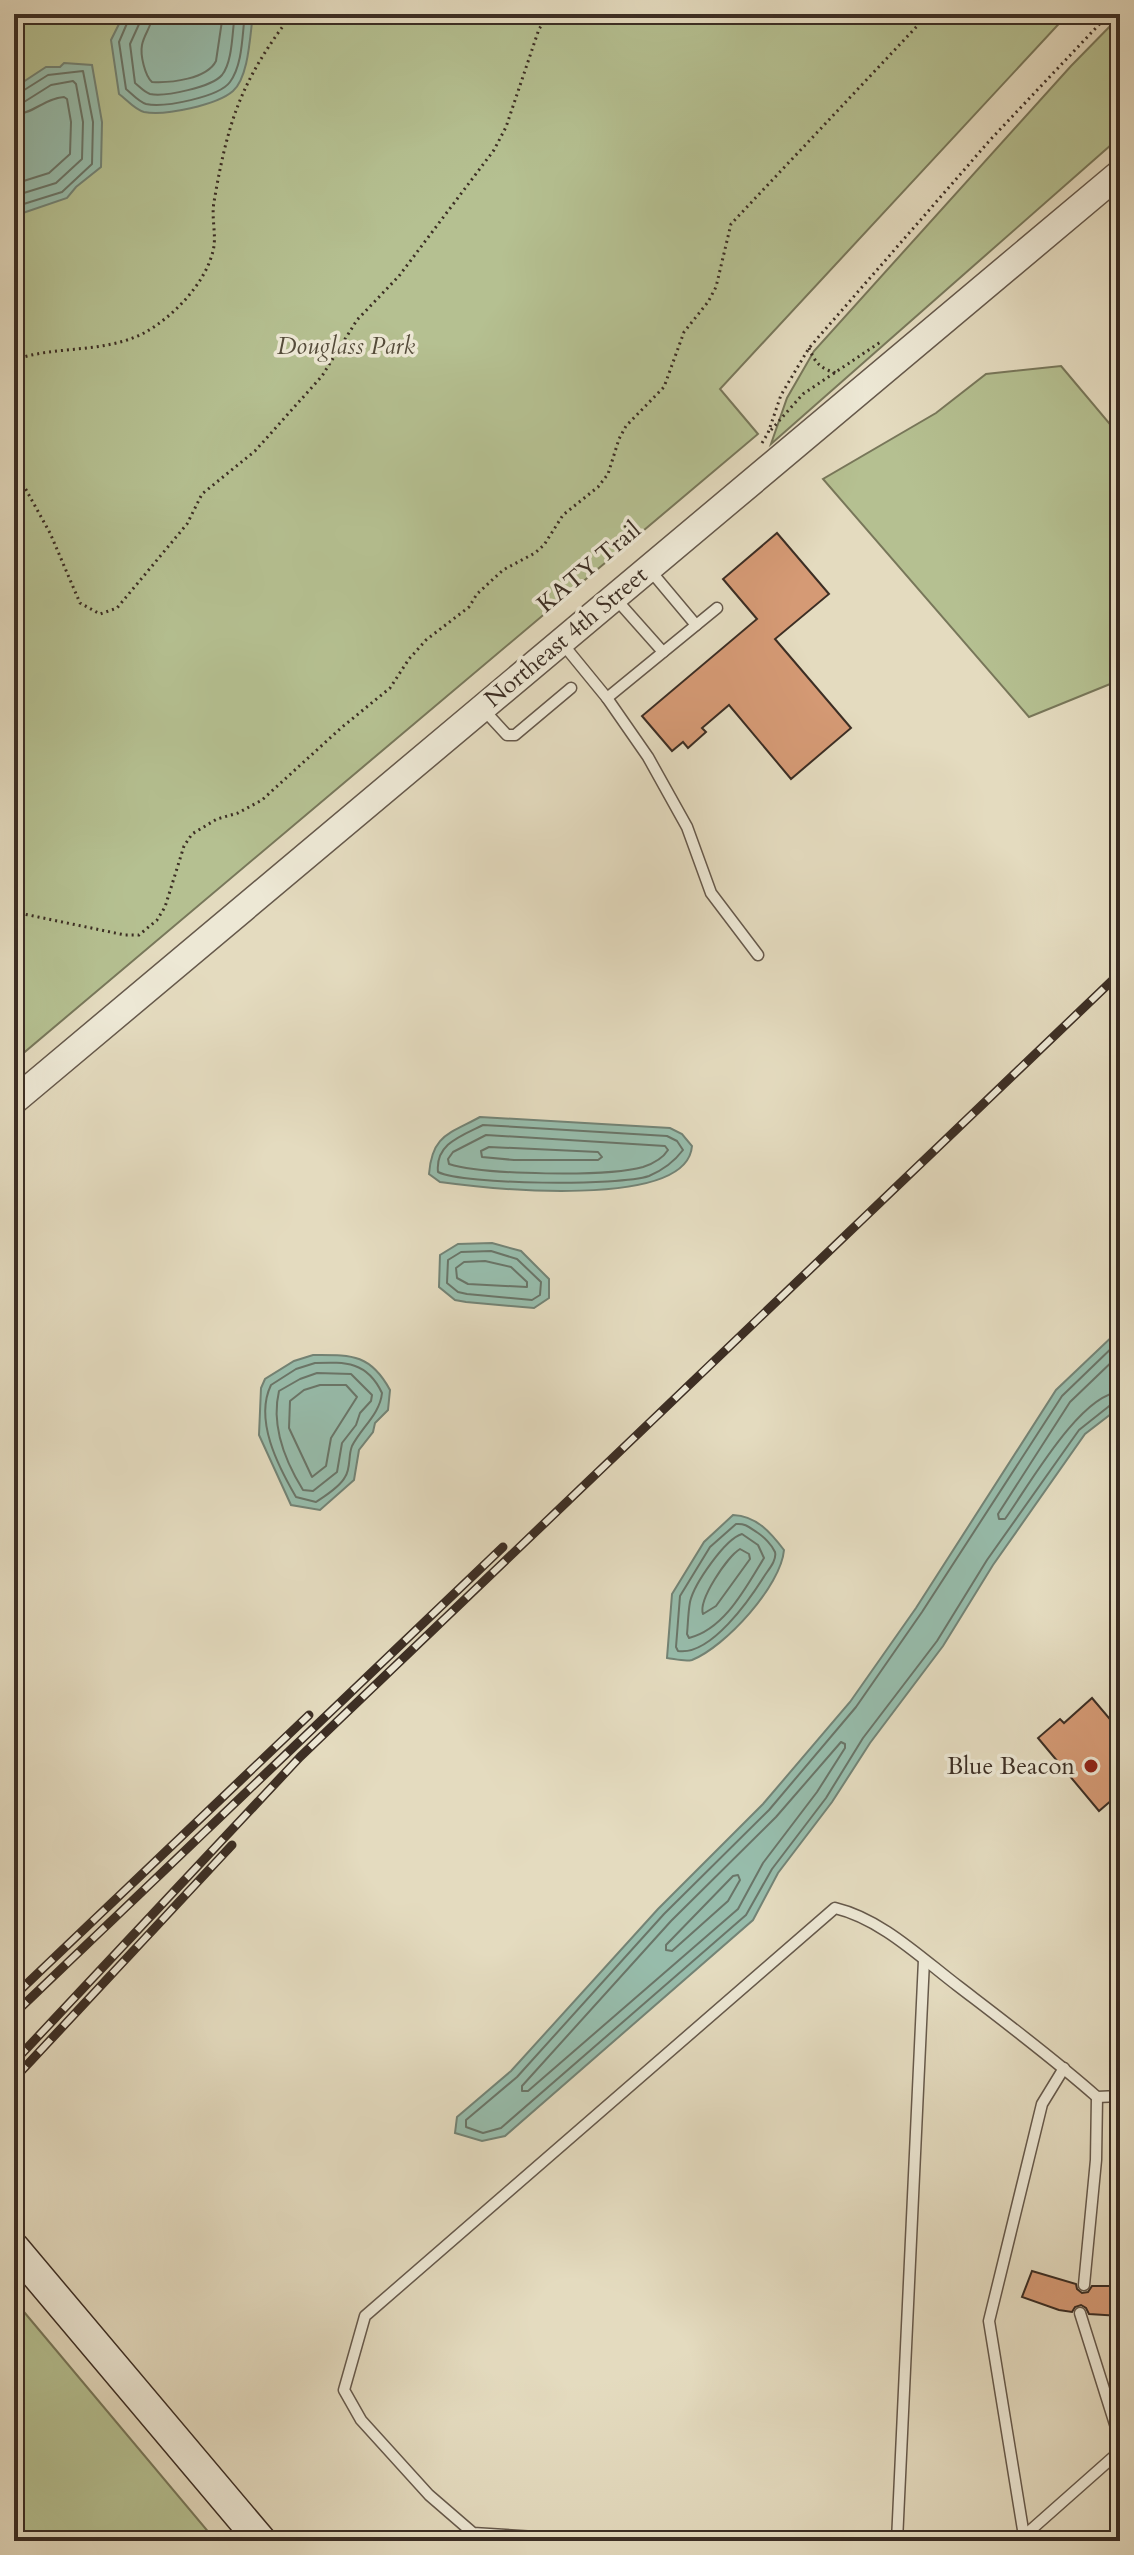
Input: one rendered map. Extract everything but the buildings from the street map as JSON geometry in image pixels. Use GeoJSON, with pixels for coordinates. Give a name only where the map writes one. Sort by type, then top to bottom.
{"type":"FeatureCollection","features":[{"type":"Feature","properties":{"kind":"main road"},"geometry":{"type":"LineString","coordinates":[[14,2248],[261,2541]]}},
{"type":"Feature","properties":{"kind":"street","name":"Northeast 4th Street"},"geometry":{"type":"LineString","coordinates":[[14,1101],[1120,173]]}},
{"type":"Feature","properties":{"kind":"lane"},"geometry":{"type":"LineString","coordinates":[[648,568],[696,625]]}},
{"type":"Feature","properties":{"kind":"lane"},"geometry":{"type":"LineString","coordinates":[[614,597],[663,652]]}},
{"type":"Feature","properties":{"kind":"lane"},"geometry":{"type":"LineString","coordinates":[[607,698],[717,608]]}},
{"type":"Feature","properties":{"kind":"lane"},"geometry":{"type":"LineString","coordinates":[[561,641],[607,698],[648,757],[687,827],[711,893],[758,955]]}},
{"type":"Feature","properties":{"kind":"lane"},"geometry":{"type":"LineString","coordinates":[[482,708],[507,735],[515,735],[571,688]]}},
{"type":"Feature","properties":{"kind":"lane"},"geometry":{"type":"LineString","coordinates":[[600,2541],[473,2533],[429,2495],[361,2420],[344,2390],[365,2316],[835,1908],[855,1913],[924,1960],[1097,2097],[1120,2096]]}},
{"type":"Feature","properties":{"kind":"lane"},"geometry":{"type":"LineString","coordinates":[[897,2541],[924,1960]]}},
{"type":"Feature","properties":{"kind":"lane"},"geometry":{"type":"LineString","coordinates":[[1026,2538],[989,2321],[1042,2104],[1064,2068]]}},
{"type":"Feature","properties":{"kind":"lane"},"geometry":{"type":"LineString","coordinates":[[1084,2285],[1096,2160],[1097,2097]]}},
{"type":"Feature","properties":{"kind":"lane"},"geometry":{"type":"LineString","coordinates":[[1080,2313],[1120,2440]]}},
{"type":"Feature","properties":{"kind":"lane"},"geometry":{"type":"LineString","coordinates":[[976,2541],[1026,2538],[1120,2451]]}},
{"type":"Feature","properties":{"kind":"path"},"geometry":{"type":"LineString","coordinates":[[14,360],[29,355],[122,343],[168,316],[199,281],[213,250],[213,205],[237,109],[266,49],[292,14]]}},
{"type":"Feature","properties":{"kind":"path"},"geometry":{"type":"LineString","coordinates":[[14,468],[50,533],[80,603],[100,614],[117,608],[187,524],[202,494],[255,451],[322,376],[357,320],[399,276],[494,150],[506,127],[539,29],[550,14]]}},
{"type":"Feature","properties":{"kind":"path"},"geometry":{"type":"LineString","coordinates":[[14,912],[125,935],[139,935],[157,920],[165,907],[184,846],[192,834],[217,819],[238,813],[262,800],[390,688],[426,640],[469,607],[490,581],[544,545],[563,515],[598,487],[608,474],[626,426],[664,387],[684,332],[716,287],[731,224],[920,23],[922,14]]}},
{"type":"Feature","properties":{"kind":"path"},"geometry":{"type":"LineString","coordinates":[[762,443],[781,395],[809,348],[991,139],[1109,14]]}},
{"type":"Feature","properties":{"kind":"path"},"geometry":{"type":"LineString","coordinates":[[809,348],[814,360],[823,369],[836,373]]}},
{"type":"Feature","properties":{"kind":"green space","name":"Douglass Park"},"geometry":{"type":"Polygon","coordinates":[[[14,14],[1068,14],[720,389],[758,434],[14,1061],[14,14]]]}},
{"type":"Feature","properties":{"kind":"green space"},"geometry":{"type":"Polygon","coordinates":[[[1120,16],[1120,137],[771,444],[787,398],[814,351],[1071,66],[1120,16]]]}},
{"type":"Feature","properties":{"kind":"green space"},"geometry":{"type":"Polygon","coordinates":[[[1061,366],[1120,436],[1120,680],[1029,717],[823,479],[936,413],[986,374],[1061,366]]]}},
{"type":"Feature","properties":{"kind":"green space"},"geometry":{"type":"Polygon","coordinates":[[[14,2300],[216,2541],[14,2541],[14,2300]]]}},
{"type":"Feature","properties":{"kind":"water"},"geometry":{"type":"Polygon","coordinates":[[[124,14],[253,14],[248,55],[238,84],[233,91],[215,101],[190,108],[153,113],[137,109],[119,94],[111,40],[124,14]]]}},
{"type":"Feature","properties":{"kind":"water"},"geometry":{"type":"Polygon","coordinates":[[[64,63],[92,65],[102,122],[101,167],[67,198],[14,216],[14,88],[46,67],[60,67],[64,63]]]}},
{"type":"Feature","properties":{"kind":"water"},"geometry":{"type":"Polygon","coordinates":[[[480,1117],[670,1128],[682,1134],[692,1146],[682,1166],[657,1180],[622,1188],[581,1191],[497,1188],[440,1182],[429,1174],[438,1143],[451,1132],[480,1117]]]}},
{"type":"Feature","properties":{"kind":"water"},"geometry":{"type":"Polygon","coordinates":[[[492,1243],[521,1251],[549,1279],[549,1298],[534,1308],[466,1302],[455,1300],[439,1287],[440,1255],[458,1244],[492,1243]]]}},
{"type":"Feature","properties":{"kind":"water"},"geometry":{"type":"Polygon","coordinates":[[[1120,1329],[1120,1407],[1085,1434],[993,1565],[943,1646],[778,1873],[753,1920],[505,2136],[482,2141],[455,2133],[457,2117],[511,2071],[658,1909],[763,1804],[850,1702],[916,1608],[1056,1390],[1120,1329]]]}},
{"type":"Feature","properties":{"kind":"water"},"geometry":{"type":"Polygon","coordinates":[[[313,1355],[348,1356],[367,1363],[390,1390],[388,1410],[375,1423],[373,1432],[359,1450],[354,1480],[320,1510],[291,1505],[259,1435],[261,1388],[265,1379],[294,1361],[313,1355]]]}},
{"type":"Feature","properties":{"kind":"water"},"geometry":{"type":"Polygon","coordinates":[[[733,1515],[749,1518],[768,1532],[784,1550],[781,1565],[749,1614],[720,1642],[692,1660],[667,1658],[672,1594],[704,1542],[733,1515]]]}},
{"type":"Feature","properties":{"kind":"railway"},"geometry":{"type":"LineString","coordinates":[[14,2062],[300,1757],[1120,973]]}},
{"type":"Feature","properties":{"kind":"railway"},"geometry":{"type":"LineString","coordinates":[[14,2014],[503,1547]]}},
{"type":"Feature","properties":{"kind":"railway"},"geometry":{"type":"LineString","coordinates":[[14,1996],[309,1715]]}},
{"type":"Feature","properties":{"kind":"railway"},"geometry":{"type":"LineString","coordinates":[[14,2079],[232,1845]]}},
{"type":"Feature","properties":{"kind":"place","name":"Blue Beacon"},"geometry":{"type":"Point","coordinates":[1091,1766]}}]}
